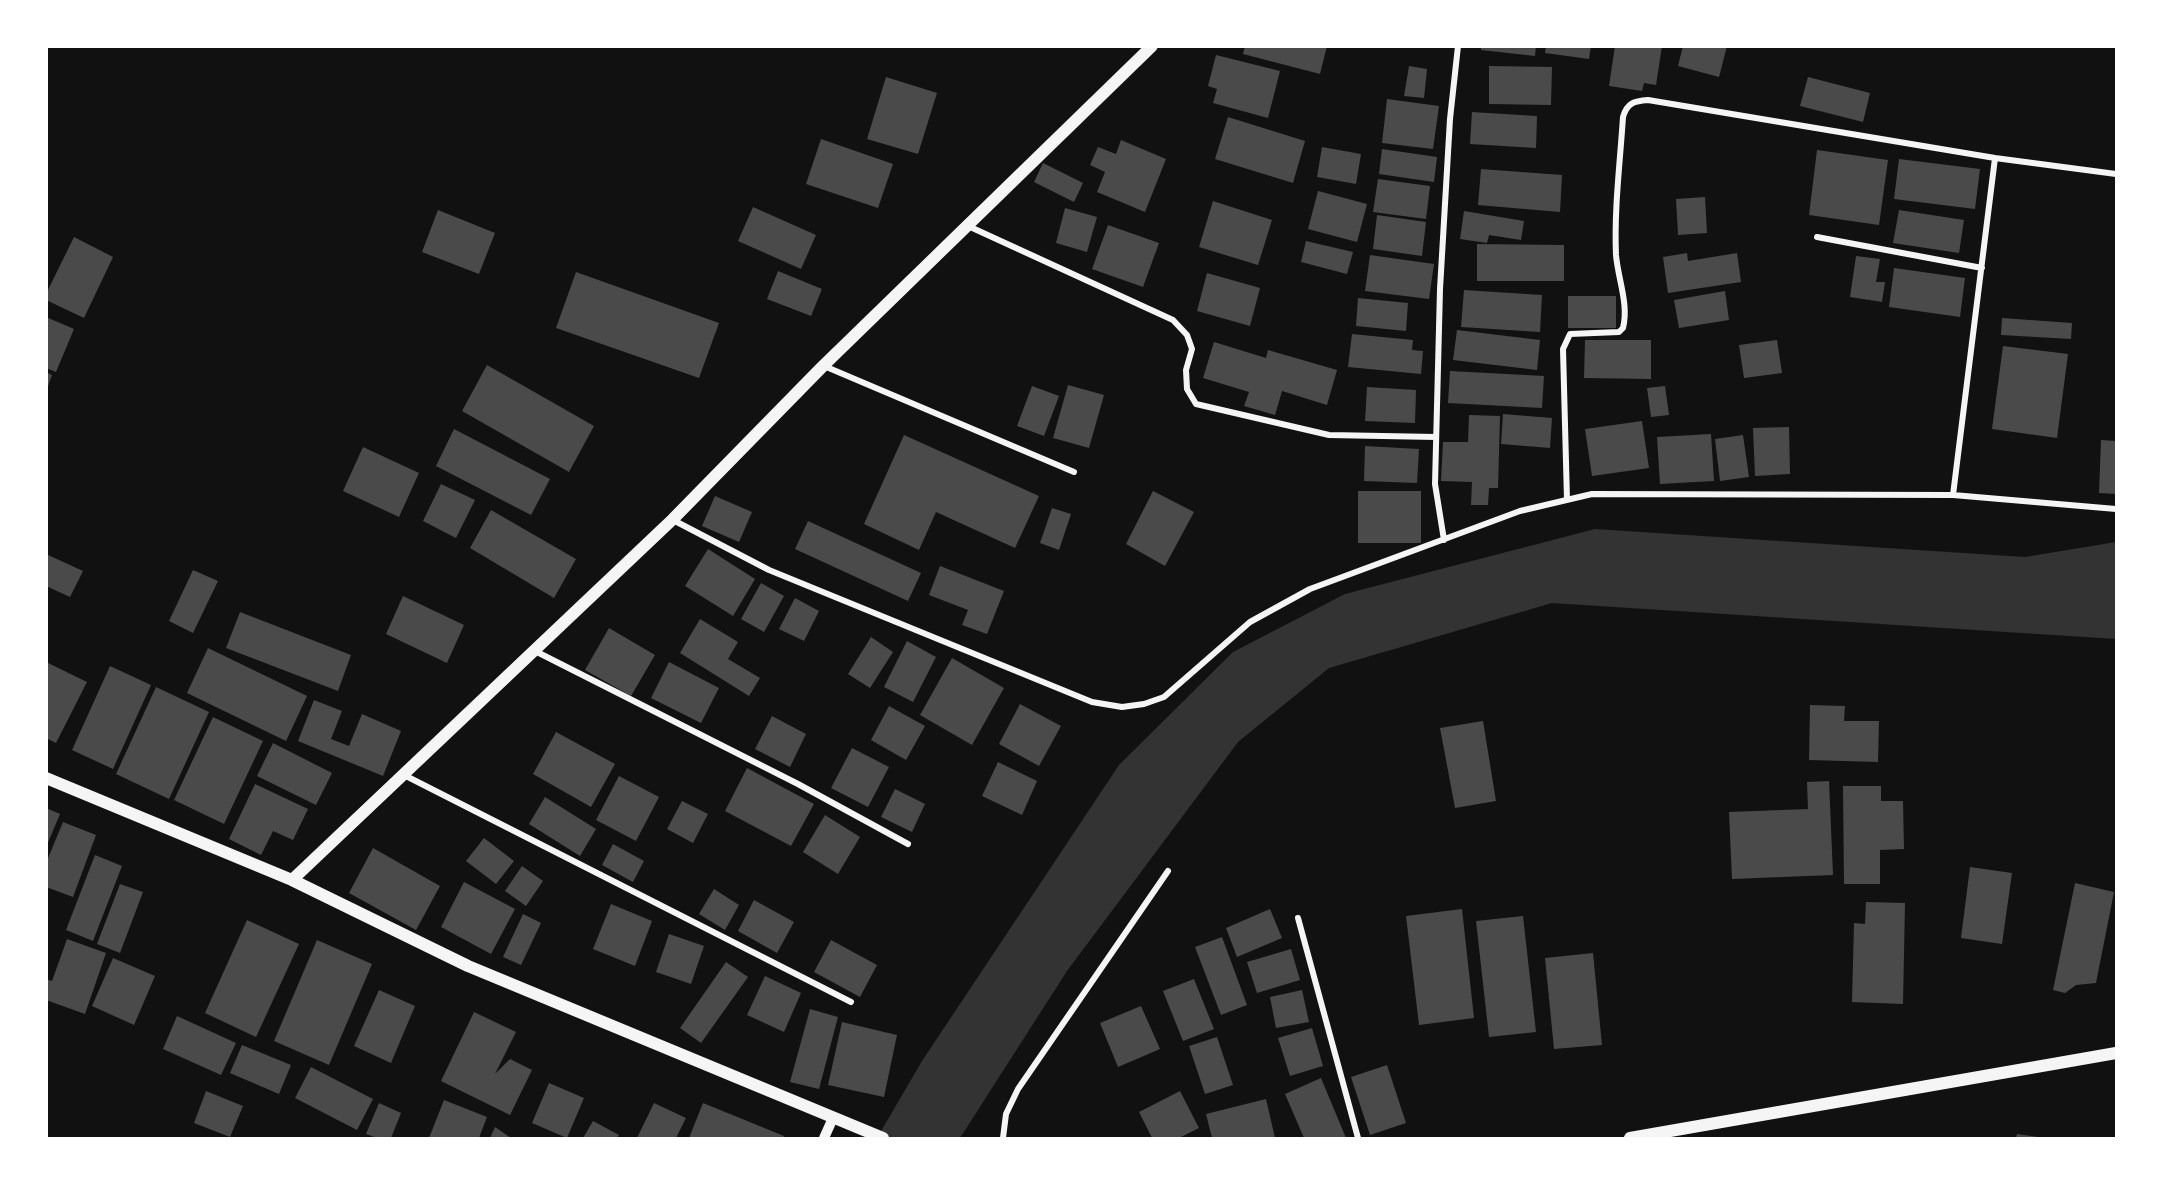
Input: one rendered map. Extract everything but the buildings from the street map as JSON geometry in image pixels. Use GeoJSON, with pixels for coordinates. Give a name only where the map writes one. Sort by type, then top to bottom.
{"type":"FeatureCollection","features":[{"type":"Feature","properties":{"kind":"main road"},"geometry":{"type":"LineString","coordinates":[[292,880],[402,773],[673,519],[823,366],[1152,46]]}},
{"type":"Feature","properties":{"kind":"main road"},"geometry":{"type":"LineString","coordinates":[[46,778],[292,880],[468,966],[883,1138]]}},
{"type":"Feature","properties":{"kind":"main road"},"geometry":{"type":"LineString","coordinates":[[1630,1138],[2116,1053]]}},
{"type":"Feature","properties":{"kind":"street"},"geometry":{"type":"LineString","coordinates":[[1444,540],[1435,484],[1436,436],[1441,278],[1450,119],[1458,46]]}},
{"type":"Feature","properties":{"kind":"street"},"geometry":{"type":"LineString","coordinates":[[1568,500],[1563,349],[1570,334],[1619,332],[1625,321],[1616,255],[1622,129],[1626,107],[1635,101],[1648,100],[1995,158],[2116,174]]}},
{"type":"Feature","properties":{"kind":"street"},"geometry":{"type":"LineString","coordinates":[[1953,495],[1995,158]]}},
{"type":"Feature","properties":{"kind":"street"},"geometry":{"type":"LineString","coordinates":[[968,226],[1173,320],[1187,335],[1192,350],[1186,370],[1187,389],[1196,404],[1329,435],[1436,436]]}},
{"type":"Feature","properties":{"kind":"street"},"geometry":{"type":"LineString","coordinates":[[1816,237],[1982,268]]}},
{"type":"Feature","properties":{"kind":"street"},"geometry":{"type":"LineString","coordinates":[[823,366],[1074,472]]}},
{"type":"Feature","properties":{"kind":"street"},"geometry":{"type":"LineString","coordinates":[[673,519],[769,570],[1092,702],[1122,707],[1144,704],[1164,697],[1250,622],[1282,602],[1310,589],[1520,511],[1592,494],[1953,495],[2116,509]]}},
{"type":"Feature","properties":{"kind":"street"},"geometry":{"type":"LineString","coordinates":[[532,650],[798,784],[908,844]]}},
{"type":"Feature","properties":{"kind":"street"},"geometry":{"type":"LineString","coordinates":[[402,773],[851,1002]]}},
{"type":"Feature","properties":{"kind":"street"},"geometry":{"type":"LineString","coordinates":[[1003,1138],[1006,1114],[1018,1089],[1168,871]]}},
{"type":"Feature","properties":{"kind":"street"},"geometry":{"type":"LineString","coordinates":[[1298,918],[1358,1138]]}},
{"type":"Feature","properties":{"kind":"street"},"geometry":{"type":"LineString","coordinates":[[824,1138],[832,1118]]}},
{"type":"Feature","properties":{"kind":"shaded area"},"geometry":{"type":"Polygon","coordinates":[[[1595,529],[2025,557],[2116,542],[2116,639],[1552,603],[1329,668],[1238,742],[1067,971],[960,1138],[877,1138],[922,1061],[1119,765],[1233,652],[1345,594],[1595,529]]]}}]}
